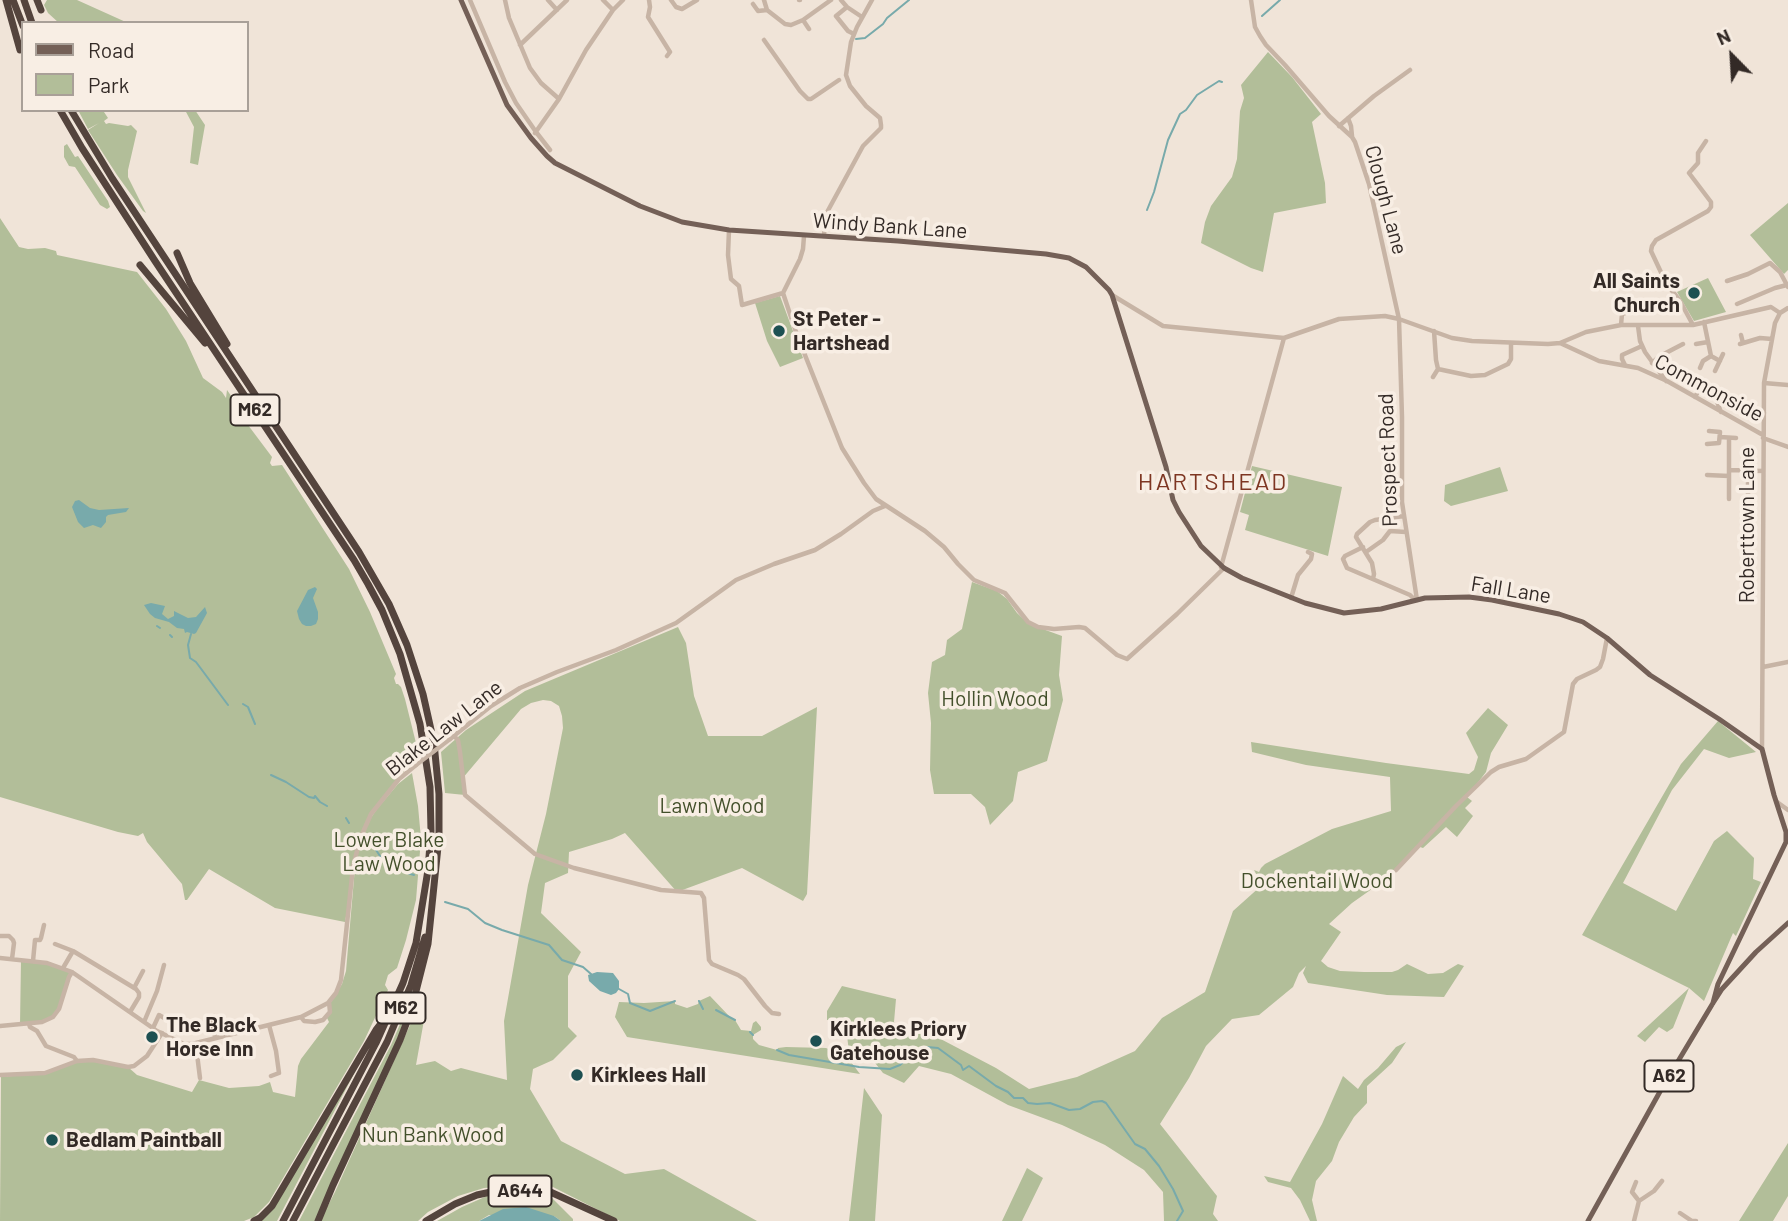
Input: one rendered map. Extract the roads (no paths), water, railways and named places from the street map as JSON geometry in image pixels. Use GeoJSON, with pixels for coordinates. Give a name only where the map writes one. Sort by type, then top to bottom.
{"type":"FeatureCollection","features":[{"type":"Feature","properties":{"kind":"highway"},"geometry":{"type":"LineString","coordinates":[[6,0],[20,50]]}},
{"type":"Feature","properties":{"kind":"highway"},"geometry":{"type":"LineString","coordinates":[[13,0],[21,21]]}},
{"type":"Feature","properties":{"kind":"highway"},"geometry":{"type":"LineString","coordinates":[[24,0],[31,21]]}},
{"type":"Feature","properties":{"kind":"highway"},"geometry":{"type":"LineString","coordinates":[[37,0],[41,10]]}},
{"type":"Feature","properties":{"kind":"highway","name":"M62"},"geometry":{"type":"LineString","coordinates":[[61,112],[82,148],[368,583],[400,654],[420,724],[430,787],[431,831],[428,870],[416,943],[403,983],[376,1043],[284,1220]]}},
{"type":"Feature","properties":{"kind":"highway","name":"M62"},"geometry":{"type":"LineString","coordinates":[[72,112],[106,170],[359,552],[389,604],[407,645],[435,743],[439,837],[434,889],[424,942],[387,1042],[293,1221]]}},
{"type":"Feature","properties":{"kind":"highway"},"geometry":{"type":"LineString","coordinates":[[177,253],[190,283],[242,375]]}},
{"type":"Feature","properties":{"kind":"highway"},"geometry":{"type":"LineString","coordinates":[[140,265],[232,376]]}},
{"type":"Feature","properties":{"kind":"highway"},"geometry":{"type":"LineString","coordinates":[[318,1221],[408,1018],[428,944],[434,889]]}},
{"type":"Feature","properties":{"kind":"highway"},"geometry":{"type":"LineString","coordinates":[[254,1221],[272,1206],[376,1030],[390,1012]]}},
{"type":"Feature","properties":{"kind":"highway","name":"A644"},"geometry":{"type":"LineString","coordinates":[[426,1221],[455,1203],[477,1195],[491,1192],[546,1191],[614,1221]]}},
{"type":"Feature","properties":{"kind":"main road","name":"Windy Bank Lane"},"geometry":{"type":"LineString","coordinates":[[461,0],[502,94],[531,138],[555,163],[640,206],[682,222],[729,230],[989,248],[1069,258],[1086,267],[1112,295]]}},
{"type":"Feature","properties":{"kind":"main road"},"geometry":{"type":"LineString","coordinates":[[1112,295],[1166,467],[1173,500],[1201,546],[1222,567]]}},
{"type":"Feature","properties":{"kind":"main road","name":"Fall Lane"},"geometry":{"type":"LineString","coordinates":[[1222,567],[1291,598],[1344,613],[1381,609],[1425,598],[1469,597],[1559,614],[1583,622],[1607,638],[1650,675],[1762,749]]}},
{"type":"Feature","properties":{"kind":"main road"},"geometry":{"type":"LineString","coordinates":[[1713,1003],[1717,986],[1784,847],[1785,817],[1776,802],[1762,749]]}},
{"type":"Feature","properties":{"kind":"main road","name":"A62"},"geometry":{"type":"LineString","coordinates":[[1588,1221],[1662,1088],[1722,989],[1756,952],[1788,923]]}},
{"type":"Feature","properties":{"kind":"main road"},"geometry":{"type":"LineString","coordinates":[[1727,965],[1735,976]]}},
{"type":"Feature","properties":{"kind":"main road"},"geometry":{"type":"LineString","coordinates":[[1722,976],[1725,982],[1729,983]]}},
{"type":"Feature","properties":{"kind":"street"},"geometry":{"type":"LineString","coordinates":[[470,0],[505,82],[550,150]]}},
{"type":"Feature","properties":{"kind":"street"},"geometry":{"type":"LineString","coordinates":[[505,0],[509,18],[530,68],[541,83],[559,99]]}},
{"type":"Feature","properties":{"kind":"street"},"geometry":{"type":"LineString","coordinates":[[548,0],[557,10]]}},
{"type":"Feature","properties":{"kind":"street"},"geometry":{"type":"LineString","coordinates":[[520,45],[567,0]]}},
{"type":"Feature","properties":{"kind":"street"},"geometry":{"type":"LineString","coordinates":[[603,0],[613,10]]}},
{"type":"Feature","properties":{"kind":"street"},"geometry":{"type":"LineString","coordinates":[[531,138],[559,99],[586,50],[623,0]]}},
{"type":"Feature","properties":{"kind":"street"},"geometry":{"type":"LineString","coordinates":[[649,0],[648,17],[670,52],[667,56]]}},
{"type":"Feature","properties":{"kind":"street"},"geometry":{"type":"LineString","coordinates":[[671,0],[676,7],[682,9],[697,0]]}},
{"type":"Feature","properties":{"kind":"street"},"geometry":{"type":"LineString","coordinates":[[764,0],[767,10],[785,24],[796,24],[831,0]]}},
{"type":"Feature","properties":{"kind":"street"},"geometry":{"type":"LineString","coordinates":[[842,0],[862,17]]}},
{"type":"Feature","properties":{"kind":"street"},"geometry":{"type":"LineString","coordinates":[[764,40],[800,91],[811,99],[843,77],[854,34],[872,0]]}},
{"type":"Feature","properties":{"kind":"street","name":"Clough Lane"},"geometry":{"type":"LineString","coordinates":[[1251,0],[1255,27],[1266,45],[1355,142],[1369,184],[1399,319]]}},
{"type":"Feature","properties":{"kind":"street"},"geometry":{"type":"LineString","coordinates":[[752,4],[758,11],[767,10]]}},
{"type":"Feature","properties":{"kind":"street"},"geometry":{"type":"LineString","coordinates":[[847,7],[836,16],[848,32],[854,34]]}},
{"type":"Feature","properties":{"kind":"street"},"geometry":{"type":"LineString","coordinates":[[803,20],[809,29]]}},
{"type":"Feature","properties":{"kind":"street"},"geometry":{"type":"LineString","coordinates":[[1339,126],[1410,70]]}},
{"type":"Feature","properties":{"kind":"street"},"geometry":{"type":"LineString","coordinates":[[824,236],[825,216],[863,146],[881,128],[880,118],[866,106],[843,77]]}},
{"type":"Feature","properties":{"kind":"street"},"geometry":{"type":"LineString","coordinates":[[1348,118],[1352,136]]}},
{"type":"Feature","properties":{"kind":"street"},"geometry":{"type":"LineString","coordinates":[[1693,325],[1651,251],[1656,240],[1708,211],[1710,207],[1712,202],[1689,173],[1698,163],[1698,153],[1706,141]]}},
{"type":"Feature","properties":{"kind":"street"},"geometry":{"type":"LineString","coordinates":[[729,230],[731,279],[739,286],[742,305],[783,293]]}},
{"type":"Feature","properties":{"kind":"street"},"geometry":{"type":"LineString","coordinates":[[804,236],[800,259],[783,293],[842,448],[876,499],[925,531],[944,547],[974,580],[1005,593],[1028,622],[1054,629],[1084,627],[1117,655],[1126,659],[1177,614],[1222,567],[1284,338]]}},
{"type":"Feature","properties":{"kind":"street"},"geometry":{"type":"LineString","coordinates":[[1727,281],[1770,263],[1780,272],[1787,286],[1774,288],[1737,304]]}},
{"type":"Feature","properties":{"kind":"street","name":"Windy Bank Lane"},"geometry":{"type":"LineString","coordinates":[[1112,295],[1163,326],[1284,338],[1339,319],[1385,316],[1452,338],[1472,341],[1511,344],[1560,342]]}},
{"type":"Feature","properties":{"kind":"street"},"geometry":{"type":"LineString","coordinates":[[1560,342],[1586,332],[1621,325],[1693,325],[1765,308],[1771,307],[1780,313],[1788,308]]}},
{"type":"Feature","properties":{"kind":"street"},"geometry":{"type":"LineString","coordinates":[[1621,325],[1622,314],[1628,312]]}},
{"type":"Feature","properties":{"kind":"street","name":"Roberttown Lane"},"geometry":{"type":"LineString","coordinates":[[1762,749],[1764,383],[1774,323],[1780,313]]}},
{"type":"Feature","properties":{"kind":"street","name":"Prospect Road"},"geometry":{"type":"LineString","coordinates":[[1399,319],[1402,502],[1416,600]]}},
{"type":"Feature","properties":{"kind":"street"},"geometry":{"type":"LineString","coordinates":[[1704,322],[1711,356],[1720,361]]}},
{"type":"Feature","properties":{"kind":"street"},"geometry":{"type":"LineString","coordinates":[[1638,326],[1642,346],[1667,381]]}},
{"type":"Feature","properties":{"kind":"street"},"geometry":{"type":"LineString","coordinates":[[1433,377],[1438,369],[1434,331]]}},
{"type":"Feature","properties":{"kind":"street"},"geometry":{"type":"LineString","coordinates":[[1741,335],[1742,343],[1760,338],[1772,339]]}},
{"type":"Feature","properties":{"kind":"street","name":"Commonside"},"geometry":{"type":"LineString","coordinates":[[1560,342],[1598,361],[1638,368],[1667,381],[1763,437],[1788,447]]}},
{"type":"Feature","properties":{"kind":"street"},"geometry":{"type":"LineString","coordinates":[[1696,344],[1708,342]]}},
{"type":"Feature","properties":{"kind":"street"},"geometry":{"type":"LineString","coordinates":[[1438,369],[1471,376],[1485,375],[1508,364],[1511,359],[1511,344]]}},
{"type":"Feature","properties":{"kind":"street"},"geometry":{"type":"LineString","coordinates":[[1652,363],[1683,344]]}},
{"type":"Feature","properties":{"kind":"street"},"geometry":{"type":"LineString","coordinates":[[1625,366],[1622,355],[1642,346]]}},
{"type":"Feature","properties":{"kind":"street"},"geometry":{"type":"LineString","coordinates":[[1715,372],[1723,354]]}},
{"type":"Feature","properties":{"kind":"street"},"geometry":{"type":"LineString","coordinates":[[1700,369],[1703,361],[1711,356]]}},
{"type":"Feature","properties":{"kind":"street"},"geometry":{"type":"LineString","coordinates":[[1764,383],[1788,385]]}},
{"type":"Feature","properties":{"kind":"street"},"geometry":{"type":"LineString","coordinates":[[1695,397],[1699,390],[1709,394],[1717,402],[1721,412]]}},
{"type":"Feature","properties":{"kind":"street"},"geometry":{"type":"LineString","coordinates":[[1717,402],[1727,396],[1764,413]]}},
{"type":"Feature","properties":{"kind":"street"},"geometry":{"type":"LineString","coordinates":[[1707,444],[1719,443],[1720,437],[1720,432],[1709,431]]}},
{"type":"Feature","properties":{"kind":"street"},"geometry":{"type":"LineString","coordinates":[[1720,437],[1736,438]]}},
{"type":"Feature","properties":{"kind":"street"},"geometry":{"type":"LineString","coordinates":[[1729,438],[1729,499]]}},
{"type":"Feature","properties":{"kind":"street"},"geometry":{"type":"LineString","coordinates":[[1748,471],[1748,494]]}},
{"type":"Feature","properties":{"kind":"street"},"geometry":{"type":"LineString","coordinates":[[1707,475],[1763,471]]}},
{"type":"Feature","properties":{"kind":"street"},"geometry":{"type":"LineString","coordinates":[[873,511],[876,499]]}},
{"type":"Feature","properties":{"kind":"street","name":"Blake Law Lane"},"geometry":{"type":"LineString","coordinates":[[329,1002],[341,980],[353,867],[360,839],[371,814],[399,779],[491,706],[520,688],[676,624],[736,580],[815,550],[873,511],[885,506]]}},
{"type":"Feature","properties":{"kind":"street"},"geometry":{"type":"LineString","coordinates":[[1373,579],[1374,568],[1356,537],[1361,528],[1375,520],[1404,516]]}},
{"type":"Feature","properties":{"kind":"street"},"geometry":{"type":"LineString","coordinates":[[1406,532],[1390,531],[1383,540],[1343,559],[1344,564],[1352,571],[1416,600]]}},
{"type":"Feature","properties":{"kind":"street"},"geometry":{"type":"LineString","coordinates":[[1291,598],[1298,575],[1308,564],[1312,554]]}},
{"type":"Feature","properties":{"kind":"street"},"geometry":{"type":"LineString","coordinates":[[1396,870],[1455,806],[1491,772],[1526,759],[1564,732],[1573,684],[1600,667],[1607,638]]}},
{"type":"Feature","properties":{"kind":"street"},"geometry":{"type":"LineString","coordinates":[[1763,667],[1788,662]]}},
{"type":"Feature","properties":{"kind":"street"},"geometry":{"type":"LineString","coordinates":[[452,737],[458,740],[465,795],[535,854],[574,868],[661,890],[701,893],[704,898],[709,960],[744,979],[765,1006],[772,1013],[779,1014]]}},
{"type":"Feature","properties":{"kind":"street"},"geometry":{"type":"LineString","coordinates":[[1776,802],[1788,810]]}},
{"type":"Feature","properties":{"kind":"street"},"geometry":{"type":"LineString","coordinates":[[33,961],[35,940],[40,940],[44,925]]}},
{"type":"Feature","properties":{"kind":"street"},"geometry":{"type":"LineString","coordinates":[[0,936],[9,936],[13,940],[12,959]]}},
{"type":"Feature","properties":{"kind":"street"},"geometry":{"type":"LineString","coordinates":[[55,944],[73,951],[134,988],[139,997],[130,1012]]}},
{"type":"Feature","properties":{"kind":"street"},"geometry":{"type":"LineString","coordinates":[[63,968],[73,951]]}},
{"type":"Feature","properties":{"kind":"street"},"geometry":{"type":"LineString","coordinates":[[0,958],[47,963],[72,972],[153,1028],[184,1044],[301,1017],[329,1002],[330,1012],[323,1020],[304,1021],[301,1017]]}},
{"type":"Feature","properties":{"kind":"street"},"geometry":{"type":"LineString","coordinates":[[144,1022],[164,965]]}},
{"type":"Feature","properties":{"kind":"street"},"geometry":{"type":"LineString","coordinates":[[134,988],[143,971]]}},
{"type":"Feature","properties":{"kind":"street"},"geometry":{"type":"LineString","coordinates":[[0,1026],[42,1022],[53,1017],[59,1009],[72,972]]}},
{"type":"Feature","properties":{"kind":"street"},"geometry":{"type":"LineString","coordinates":[[153,1028],[159,1016],[173,1023]]}},
{"type":"Feature","properties":{"kind":"street"},"geometry":{"type":"LineString","coordinates":[[214,1016],[215,1038]]}},
{"type":"Feature","properties":{"kind":"street"},"geometry":{"type":"LineString","coordinates":[[29,1024],[46,1046],[74,1057],[77,1061]]}},
{"type":"Feature","properties":{"kind":"street"},"geometry":{"type":"LineString","coordinates":[[269,1025],[279,1073],[271,1076]]}},
{"type":"Feature","properties":{"kind":"street"},"geometry":{"type":"LineString","coordinates":[[0,1075],[46,1073],[77,1061],[93,1060],[134,1066],[147,1056],[162,1033]]}},
{"type":"Feature","properties":{"kind":"street"},"geometry":{"type":"LineString","coordinates":[[192,1044],[197,1054],[200,1078]]}},
{"type":"Feature","properties":{"kind":"street"},"geometry":{"type":"LineString","coordinates":[[1634,1221],[1639,1201],[1654,1191],[1662,1181]]}},
{"type":"Feature","properties":{"kind":"street"},"geometry":{"type":"LineString","coordinates":[[1636,1182],[1632,1192],[1639,1201]]}},
{"type":"Feature","properties":{"kind":"street"},"geometry":{"type":"LineString","coordinates":[[1654,1191],[1658,1198]]}},
{"type":"Feature","properties":{"kind":"street"},"geometry":{"type":"LineString","coordinates":[[1680,1213],[1696,1221]]}},
{"type":"Feature","properties":{"kind":"water"},"geometry":{"type":"Polygon","coordinates":[[[79,500],[90,508],[99,510],[129,508],[126,512],[108,515],[101,528],[93,525],[84,528],[78,522],[72,507],[75,501],[79,500]]]}},
{"type":"Feature","properties":{"kind":"water"},"geometry":{"type":"Polygon","coordinates":[[[315,587],[317,589],[313,598],[318,619],[316,624],[306,626],[299,619],[297,611],[308,590],[315,587]]]}},
{"type":"Feature","properties":{"kind":"water"},"geometry":{"type":"Polygon","coordinates":[[[151,603],[165,606],[162,614],[168,619],[174,616],[174,611],[188,618],[196,617],[205,607],[207,613],[196,633],[185,633],[184,629],[150,614],[144,605],[151,603]]]}},
{"type":"Feature","properties":{"kind":"water"},"geometry":{"type":"Polygon","coordinates":[[[597,972],[613,973],[619,981],[616,993],[611,995],[600,991],[589,981],[588,975],[597,972]]]}},
{"type":"Feature","properties":{"kind":"water"},"geometry":{"type":"Polygon","coordinates":[[[526,1207],[561,1221],[479,1221],[503,1209],[526,1207]]]}},
{"type":"Feature","properties":{"kind":"waterway"},"geometry":{"type":"LineString","coordinates":[[856,39],[865,38],[909,0]]}},
{"type":"Feature","properties":{"kind":"waterway"},"geometry":{"type":"LineString","coordinates":[[1262,16],[1280,0]]}},
{"type":"Feature","properties":{"kind":"waterway"},"geometry":{"type":"LineString","coordinates":[[1147,210],[1168,140],[1180,114],[1197,95],[1219,81],[1222,82]]}},
{"type":"Feature","properties":{"kind":"waterway"},"geometry":{"type":"LineString","coordinates":[[191,634],[188,645],[190,658],[196,662],[228,705]]}},
{"type":"Feature","properties":{"kind":"waterway"},"geometry":{"type":"LineString","coordinates":[[243,704],[248,707],[255,724]]}},
{"type":"Feature","properties":{"kind":"waterway"},"geometry":{"type":"LineString","coordinates":[[271,775],[309,797],[315,796],[327,806]]}},
{"type":"Feature","properties":{"kind":"waterway"},"geometry":{"type":"LineString","coordinates":[[346,818],[349,823]]}},
{"type":"Feature","properties":{"kind":"waterway"},"geometry":{"type":"LineString","coordinates":[[374,847],[382,859]]}},
{"type":"Feature","properties":{"kind":"waterway"},"geometry":{"type":"LineString","coordinates":[[390,863],[414,875]]}},
{"type":"Feature","properties":{"kind":"waterway"},"geometry":{"type":"LineString","coordinates":[[445,902],[468,909],[485,923],[549,945],[562,960],[583,967],[591,974]]}},
{"type":"Feature","properties":{"kind":"waterway"},"geometry":{"type":"LineString","coordinates":[[619,989],[628,994],[630,1003],[650,1011],[675,1001]]}},
{"type":"Feature","properties":{"kind":"waterway"},"geometry":{"type":"LineString","coordinates":[[699,1001],[703,1009]]}},
{"type":"Feature","properties":{"kind":"waterway"},"geometry":{"type":"LineString","coordinates":[[716,1010],[735,1020]]}},
{"type":"Feature","properties":{"kind":"waterway"},"geometry":{"type":"LineString","coordinates":[[750,1032],[753,1035]]}},
{"type":"Feature","properties":{"kind":"waterway"},"geometry":{"type":"LineString","coordinates":[[777,1050],[789,1055],[859,1067],[890,1069],[927,1047],[938,1048],[961,1065],[963,1070],[969,1066],[1014,1098],[1023,1098],[1028,1103],[1050,1103],[1069,1110],[1102,1101],[1135,1144],[1145,1149],[1159,1166],[1183,1211],[1177,1221]]}},
{"type":"Feature","properties":{"kind":"place","name":"All Saints Church"},"geometry":{"type":"Point","coordinates":[1694,293]}},
{"type":"Feature","properties":{"kind":"place","name":"St Peter - Hartshead"},"geometry":{"type":"Point","coordinates":[779,331]}},
{"type":"Feature","properties":{"kind":"place","name":"The Black Horse Inn"},"geometry":{"type":"Point","coordinates":[152,1037]}},
{"type":"Feature","properties":{"kind":"place","name":"Kirklees Priory Gatehouse"},"geometry":{"type":"Point","coordinates":[816,1041]}},
{"type":"Feature","properties":{"kind":"place","name":"Kirklees Hall"},"geometry":{"type":"Point","coordinates":[577,1075]}},
{"type":"Feature","properties":{"kind":"place","name":"Bedlam Paintball"},"geometry":{"type":"Point","coordinates":[52,1140]}},
{"type":"Feature","properties":{"kind":"district","name":"HARTSHEAD"},"geometry":{"type":"Point","coordinates":[1213,482]}},
{"type":"Feature","properties":{"kind":"park label","name":"Hollin Wood"},"geometry":{"type":"Point","coordinates":[995,699]}},
{"type":"Feature","properties":{"kind":"park label","name":"Lawn Wood"},"geometry":{"type":"Point","coordinates":[712,806]}},
{"type":"Feature","properties":{"kind":"park label","name":"Lower Blake Law Wood"},"geometry":{"type":"Point","coordinates":[389,852]}},
{"type":"Feature","properties":{"kind":"park label","name":"Dockentail Wood"},"geometry":{"type":"Point","coordinates":[1317,881]}},
{"type":"Feature","properties":{"kind":"park label","name":"Nun Bank Wood"},"geometry":{"type":"Point","coordinates":[433,1135]}}]}
